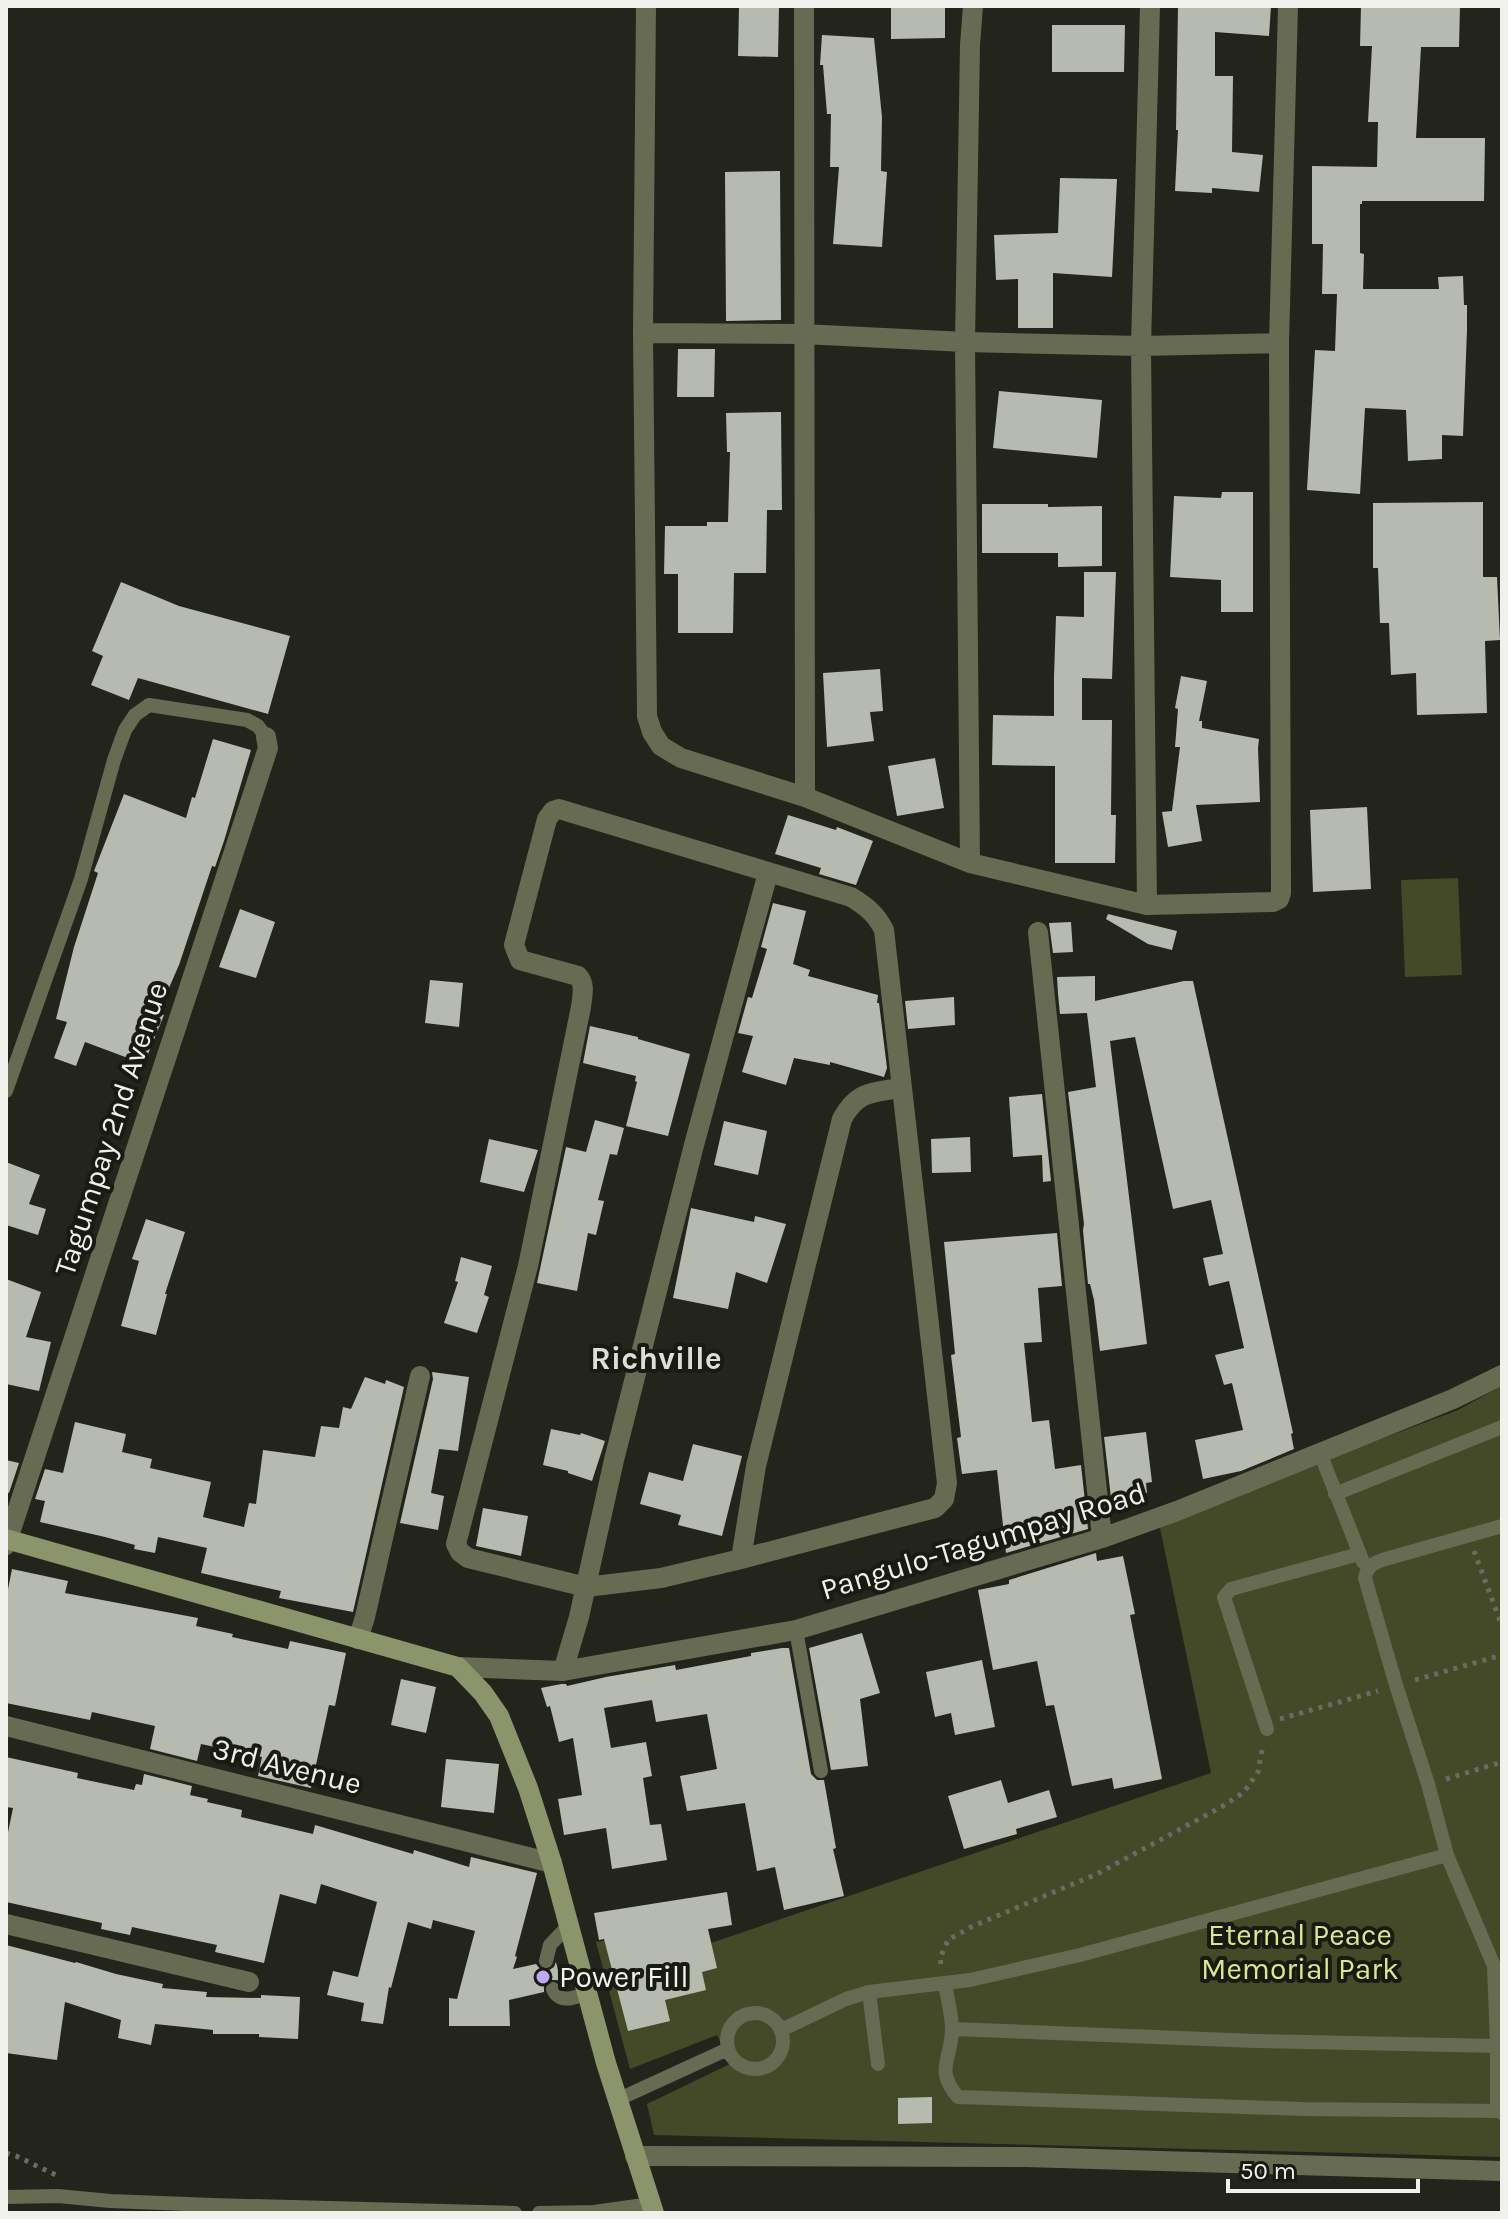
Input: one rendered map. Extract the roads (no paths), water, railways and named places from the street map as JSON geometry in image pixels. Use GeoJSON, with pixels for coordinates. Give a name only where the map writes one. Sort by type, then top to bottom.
{"type":"FeatureCollection","features":[{"type":"Feature","properties":{"kind":"main road"},"geometry":{"type":"LineString","coordinates":[[7,1541],[458,1667],[483,1693],[499,1716],[528,1788],[552,1863],[606,2063],[650,2201]]}},
{"type":"Feature","properties":{"kind":"street"},"geometry":{"type":"LineString","coordinates":[[646,6],[643,333],[647,716],[652,732],[661,746],[681,758],[805,797],[970,863],[1147,905],[1273,902],[1279,899],[1281,893],[1279,343],[1288,6]]}},
{"type":"Feature","properties":{"kind":"street"},"geometry":{"type":"LineString","coordinates":[[804,6],[805,797]]}},
{"type":"Feature","properties":{"kind":"street"},"geometry":{"type":"LineString","coordinates":[[970,863],[965,342],[973,6]]}},
{"type":"Feature","properties":{"kind":"street"},"geometry":{"type":"LineString","coordinates":[[1147,905],[1141,346],[1150,6]]}},
{"type":"Feature","properties":{"kind":"street"},"geometry":{"type":"LineString","coordinates":[[643,333],[803,334],[1141,346],[1279,343]]}},
{"type":"Feature","properties":{"kind":"street","name":"Tagumpay 2nd Avenue"},"geometry":{"type":"LineString","coordinates":[[7,1541],[268,748],[266,737]]}},
{"type":"Feature","properties":{"kind":"street"},"geometry":{"type":"LineString","coordinates":[[563,810],[851,897],[866,906],[884,930],[900,1088],[947,1492],[941,1503],[935,1508],[661,1578],[586,1587],[468,1558],[460,1552],[456,1544],[528,1266],[581,1007],[583,985],[578,976],[520,960],[514,945],[547,819],[553,811],[563,810]]}},
{"type":"Feature","properties":{"kind":"street"},"geometry":{"type":"LineString","coordinates":[[563,1671],[690,1160],[768,873]]}},
{"type":"Feature","properties":{"kind":"street"},"geometry":{"type":"LineString","coordinates":[[1038,932],[1102,1538]]}},
{"type":"Feature","properties":{"kind":"street"},"geometry":{"type":"LineString","coordinates":[[741,1559],[756,1466],[842,1119],[851,1104],[863,1095],[900,1088]]}},
{"type":"Feature","properties":{"kind":"street","name":"Pangulo-Tagumpay Road"},"geometry":{"type":"LineString","coordinates":[[458,1667],[563,1671],[796,1630],[1102,1538],[1177,1511],[1453,1399],[1502,1375]]}},
{"type":"Feature","properties":{"kind":"street"},"geometry":{"type":"LineString","coordinates":[[358,1639],[420,1376]]}},
{"type":"Feature","properties":{"kind":"street","name":"3rd Avenue"},"geometry":{"type":"LineString","coordinates":[[6,1726],[552,1863]]}},
{"type":"Feature","properties":{"kind":"street"},"geometry":{"type":"LineString","coordinates":[[6,1924],[249,1982]]}},
{"type":"Feature","properties":{"kind":"street"},"geometry":{"type":"LineString","coordinates":[[635,2156],[1025,2157],[1502,2171]]}},
{"type":"Feature","properties":{"kind":"lane"},"geometry":{"type":"LineString","coordinates":[[6,1091],[81,879],[114,760],[125,730],[135,715],[149,705],[247,720],[258,726],[266,737]]}},
{"type":"Feature","properties":{"kind":"lane"},"geometry":{"type":"LineString","coordinates":[[1335,1494],[1502,1427]]}},
{"type":"Feature","properties":{"kind":"lane"},"geometry":{"type":"LineString","coordinates":[[1320,1453],[1366,1570],[1366,1585],[1447,1855],[1498,1966],[1500,2046],[1497,2106],[1501,2112]]}},
{"type":"Feature","properties":{"kind":"lane"},"geometry":{"type":"LineString","coordinates":[[1366,1570],[1382,1560],[1502,1526]]}},
{"type":"Feature","properties":{"kind":"lane"},"geometry":{"type":"LineString","coordinates":[[1267,1729],[1224,1597],[1231,1589],[1359,1554]]}},
{"type":"Feature","properties":{"kind":"lane"},"geometry":{"type":"LineString","coordinates":[[796,1630],[821,1771]]}},
{"type":"Feature","properties":{"kind":"lane"},"geometry":{"type":"LineString","coordinates":[[781,2030],[846,1999],[869,1992],[970,1980],[1080,1955],[1447,1855]]}},
{"type":"Feature","properties":{"kind":"lane"},"geometry":{"type":"LineString","coordinates":[[546,1961],[550,1945],[569,1925]]}},
{"type":"Feature","properties":{"kind":"lane"},"geometry":{"type":"LineString","coordinates":[[945,1983],[952,2029],[944,2074],[958,2097],[1303,2109],[1501,2112]]}},
{"type":"Feature","properties":{"kind":"lane"},"geometry":{"type":"LineString","coordinates":[[553,1989],[556,1996],[563,1999],[588,1993]]}},
{"type":"Feature","properties":{"kind":"lane"},"geometry":{"type":"LineString","coordinates":[[869,1992],[878,2064]]}},
{"type":"Feature","properties":{"kind":"lane"},"geometry":{"type":"LineString","coordinates":[[746,2015],[767,2015],[781,2030],[782,2050],[769,2066],[749,2069],[733,2059],[728,2049],[730,2029],[746,2015]]}},
{"type":"Feature","properties":{"kind":"lane"},"geometry":{"type":"LineString","coordinates":[[952,2029],[1256,2041],[1500,2046]]}},
{"type":"Feature","properties":{"kind":"lane"},"geometry":{"type":"LineString","coordinates":[[619,2099],[728,2049]]}},
{"type":"Feature","properties":{"kind":"lane"},"geometry":{"type":"LineString","coordinates":[[6,2197],[58,2196],[213,2205],[515,2213]]}},
{"type":"Feature","properties":{"kind":"lane"},"geometry":{"type":"LineString","coordinates":[[539,2213],[594,2212],[650,2201]]}},
{"type":"Feature","properties":{"kind":"place","name":"Power Fill"},"geometry":{"type":"Point","coordinates":[543,1977]}},
{"type":"Feature","properties":{"kind":"district","name":"Richville"},"geometry":{"type":"Point","coordinates":[656,1358]}},
{"type":"Feature","properties":{"kind":"park label","name":"Eternal Peace Memorial Park"},"geometry":{"type":"Point","coordinates":[1300,1952]}}]}
